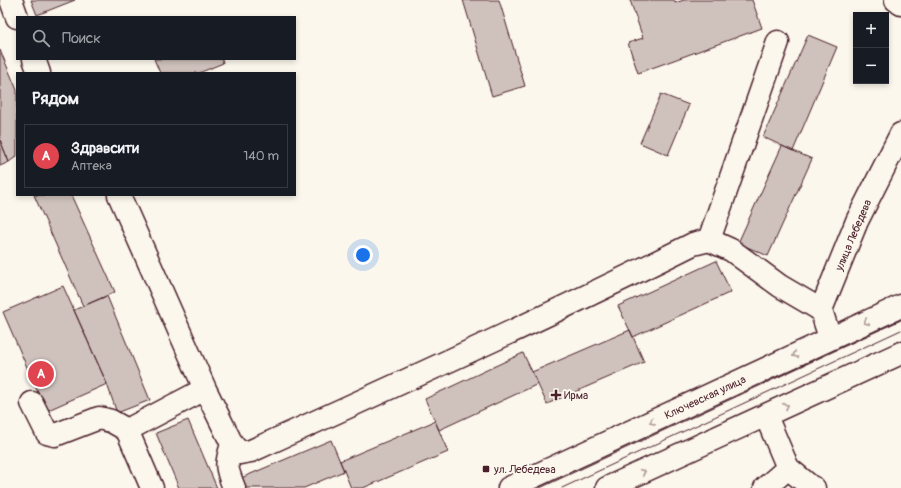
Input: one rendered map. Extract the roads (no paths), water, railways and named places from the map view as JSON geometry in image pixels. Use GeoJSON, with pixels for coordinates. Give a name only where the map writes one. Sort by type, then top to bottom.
{"type":"FeatureCollection","features":[{"type":"Feature","properties":{"kind":"street"},"geometry":{"type":"LineString","coordinates":[[896,0],[901,4]]}},
{"type":"Feature","properties":{"kind":"street"},"geometry":{"type":"LineString","coordinates":[[709,240],[778,42]]}},
{"type":"Feature","properties":{"kind":"street"},"geometry":{"type":"LineString","coordinates":[[34,60],[39,72]]}},
{"type":"Feature","properties":{"kind":"street","name":"улица Лебедева"},"geometry":{"type":"LineString","coordinates":[[821,310],[857,221],[901,134]]}},
{"type":"Feature","properties":{"kind":"street"},"geometry":{"type":"LineString","coordinates":[[119,196],[205,389],[232,444],[240,453],[251,451],[477,348],[594,294],[693,244],[709,240],[731,250],[780,286],[821,310],[830,338]]}},
{"type":"Feature","properties":{"kind":"street","name":"Ключевская улица"},"geometry":{"type":"LineString","coordinates":[[509,488],[901,306]]}},
{"type":"Feature","properties":{"kind":"street"},"geometry":{"type":"LineString","coordinates":[[607,488],[901,353]]}},
{"type":"Feature","properties":{"kind":"street"},"geometry":{"type":"LineString","coordinates":[[127,430],[205,389]]}},
{"type":"Feature","properties":{"kind":"street"},"geometry":{"type":"LineString","coordinates":[[32,403],[47,433],[55,435],[99,418],[111,420],[127,430],[152,488]]}},
{"type":"Feature","properties":{"kind":"street"},"geometry":{"type":"LineString","coordinates":[[766,416],[788,468],[814,488]]}},
{"type":"Feature","properties":{"kind":"street"},"geometry":{"type":"LineString","coordinates":[[232,444],[227,461],[227,469],[234,488]]}},
{"type":"Feature","properties":{"kind":"street"},"geometry":{"type":"LineString","coordinates":[[765,488],[788,468]]}},
{"type":"Feature","properties":{"kind":"tram line"},"geometry":{"type":"LineString","coordinates":[[540,488],[901,320]]}},
{"type":"Feature","properties":{"kind":"tram line"},"geometry":{"type":"LineString","coordinates":[[562,488],[901,330]]}},
{"type":"Feature","properties":{"kind":"place","name":"Здравсити"},"geometry":{"type":"Point","coordinates":[41,374]}},
{"type":"Feature","properties":{"kind":"place","name":"Ирма"},"geometry":{"type":"Point","coordinates":[556,395]}},
{"type":"Feature","properties":{"kind":"place","name":"ул. Лебедева"},"geometry":{"type":"Point","coordinates":[486,469]}}]}
